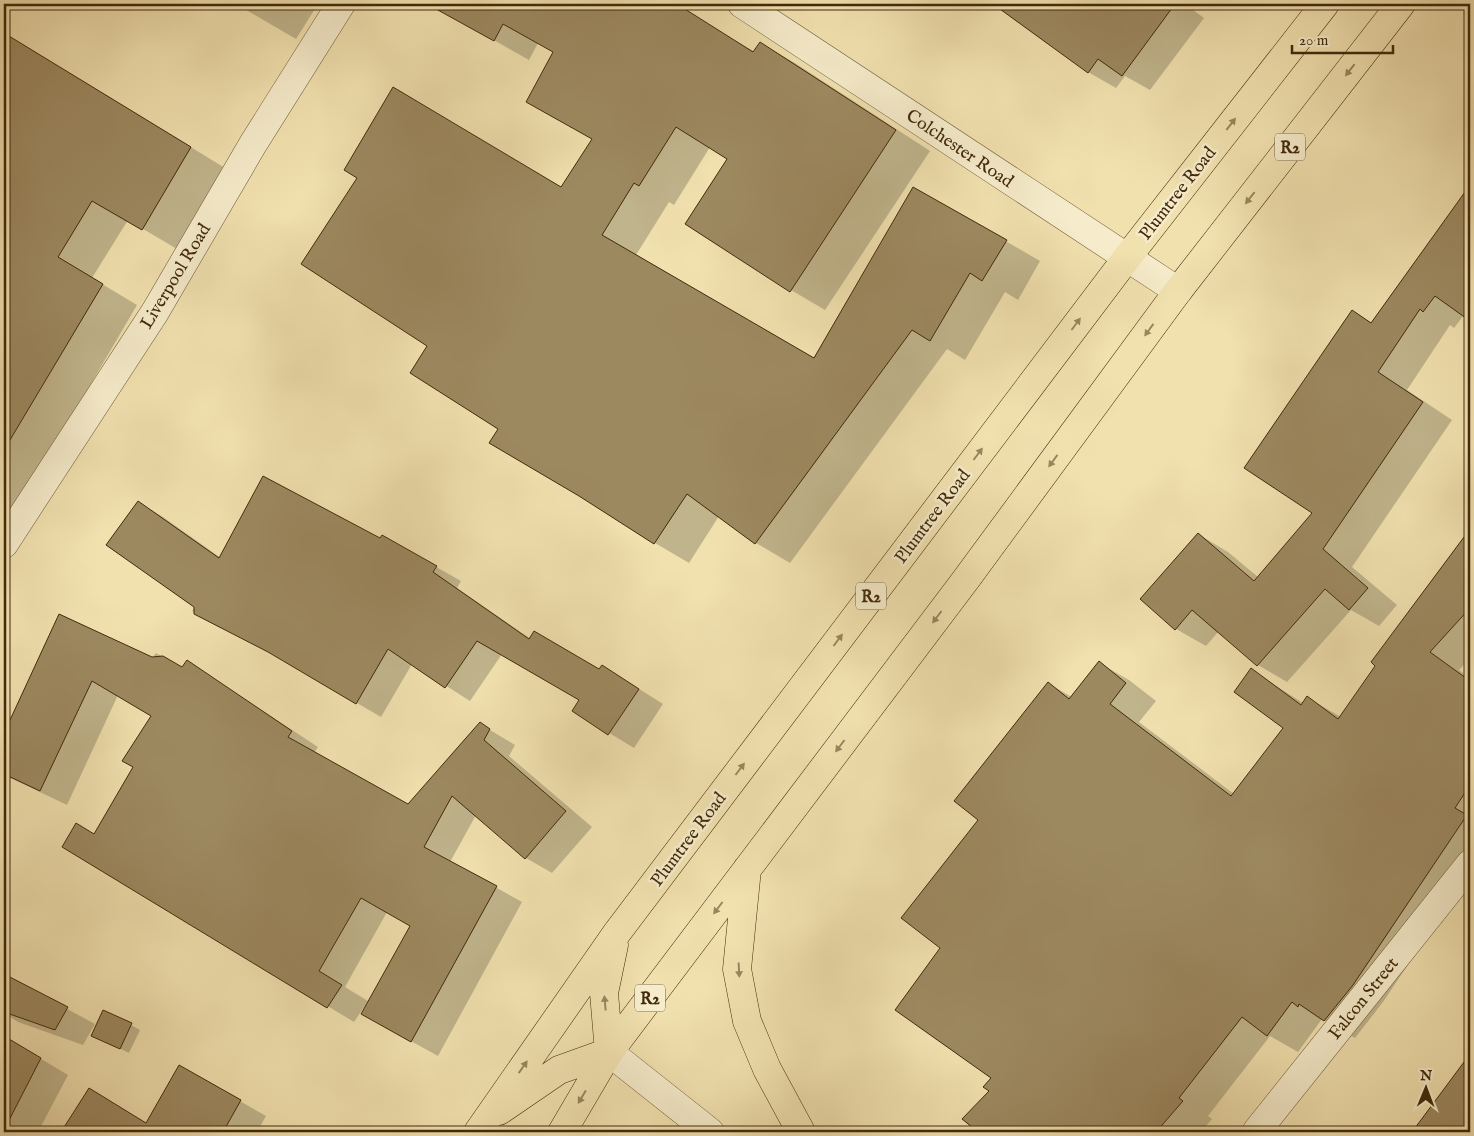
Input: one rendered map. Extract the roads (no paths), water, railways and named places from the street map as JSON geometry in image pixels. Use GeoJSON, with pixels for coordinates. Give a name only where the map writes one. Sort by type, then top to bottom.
{"type":"FeatureCollection","features":[{"type":"Feature","properties":{"kind":"highway","name":"Plumtree Road"},"geometry":{"type":"LineString","coordinates":[[481,1126],[616,934],[1126,259],[1325,4]]}},
{"type":"Feature","properties":{"kind":"highway","name":"R2"},"geometry":{"type":"LineString","coordinates":[[562,1132],[609,1052],[972,570],[1178,291],[1402,4]]}},
{"type":"Feature","properties":{"kind":"highway"},"geometry":{"type":"LineString","coordinates":[[747,869],[737,969],[747,1021],[767,1069],[801,1132]]}},
{"type":"Feature","properties":{"kind":"highway"},"geometry":{"type":"LineString","coordinates":[[481,1126],[559,1070],[609,1052],[604,993],[616,934]]}},
{"type":"Feature","properties":{"kind":"street","name":"Liverpool Road"},"geometry":{"type":"LineString","coordinates":[[4,544],[155,312],[253,144],[341,4]]}},
{"type":"Feature","properties":{"kind":"street","name":"Colchester Road"},"geometry":{"type":"LineString","coordinates":[[742,4],[1126,259],[1178,291]]}},
{"type":"Feature","properties":{"kind":"street","name":"Falcon Street"},"geometry":{"type":"LineString","coordinates":[[1256,1132],[1470,864]]}},
{"type":"Feature","properties":{"kind":"street"},"geometry":{"type":"LineString","coordinates":[[609,1052],[710,1132]]}}]}
